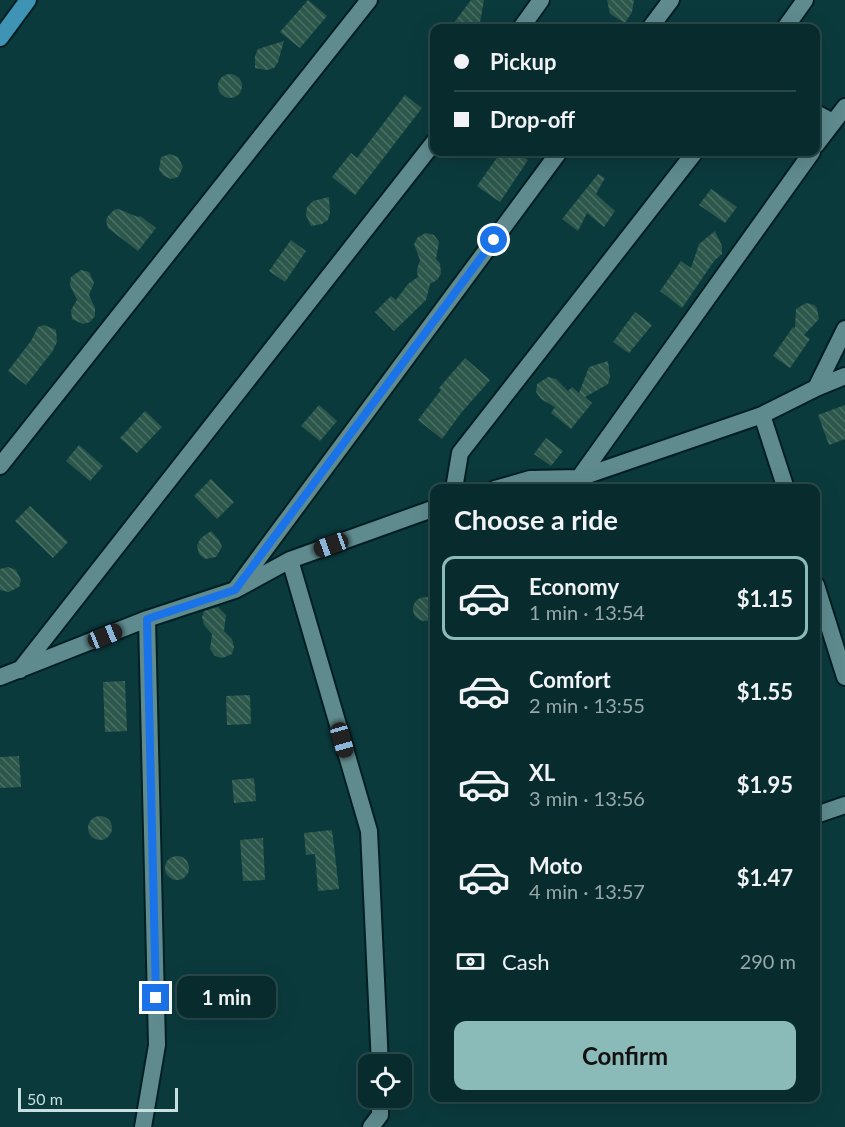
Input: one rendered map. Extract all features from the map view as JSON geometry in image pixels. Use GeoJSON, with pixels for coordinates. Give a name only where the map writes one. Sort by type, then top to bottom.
{"type":"FeatureCollection","features":[{"type":"Feature","properties":{"kind":"highway"},"geometry":{"type":"LineString","coordinates":[[0,38],[28,0]]}},
{"type":"Feature","properties":{"kind":"street"},"geometry":{"type":"LineString","coordinates":[[0,466],[369,0]]}},
{"type":"Feature","properties":{"kind":"street"},"geometry":{"type":"LineString","coordinates":[[523,24],[541,0]]}},
{"type":"Feature","properties":{"kind":"street"},"geometry":{"type":"LineString","coordinates":[[653,24],[671,0]]}},
{"type":"Feature","properties":{"kind":"street"},"geometry":{"type":"LineString","coordinates":[[788,24],[805,0]]}},
{"type":"Feature","properties":{"kind":"street"},"geometry":{"type":"LineString","coordinates":[[820,140],[845,107]]}},
{"type":"Feature","properties":{"kind":"street"},"geometry":{"type":"LineString","coordinates":[[820,115],[833,122]]}},
{"type":"Feature","properties":{"kind":"street"},"geometry":{"type":"LineString","coordinates":[[20,670],[430,147]]}},
{"type":"Feature","properties":{"kind":"street"},"geometry":{"type":"LineString","coordinates":[[235,590],[556,156]]}},
{"type":"Feature","properties":{"kind":"street"},"geometry":{"type":"LineString","coordinates":[[455,484],[460,453],[692,156]]}},
{"type":"Feature","properties":{"kind":"street"},"geometry":{"type":"LineString","coordinates":[[580,484],[809,156]]}},
{"type":"Feature","properties":{"kind":"street"},"geometry":{"type":"LineString","coordinates":[[816,388],[845,329]]}},
{"type":"Feature","properties":{"kind":"street"},"geometry":{"type":"LineString","coordinates":[[512,484],[530,479],[580,484],[762,415],[845,376]]}},
{"type":"Feature","properties":{"kind":"street"},"geometry":{"type":"LineString","coordinates":[[762,415],[784,484]]}},
{"type":"Feature","properties":{"kind":"street"},"geometry":{"type":"LineString","coordinates":[[0,677],[147,619],[235,590],[290,560],[430,510]]}},
{"type":"Feature","properties":{"kind":"street"},"geometry":{"type":"LineString","coordinates":[[290,560],[369,831],[379,1054]]}},
{"type":"Feature","properties":{"kind":"street"},"geometry":{"type":"LineString","coordinates":[[820,598],[845,676]]}},
{"type":"Feature","properties":{"kind":"street"},"geometry":{"type":"LineString","coordinates":[[143,1127],[157,1046],[147,619]]}},
{"type":"Feature","properties":{"kind":"street"},"geometry":{"type":"LineString","coordinates":[[820,814],[845,805]]}},
{"type":"Feature","properties":{"kind":"street"},"geometry":{"type":"LineString","coordinates":[[371,1127],[380,1115],[380,1108]]}},
{"type":"Feature","properties":{"kind":"building"},"geometry":{"type":"Polygon","coordinates":[[[308,0],[327,16],[300,48],[280,32],[308,0]]]}},
{"type":"Feature","properties":{"kind":"building"},"geometry":{"type":"Polygon","coordinates":[[[471,0],[484,0],[480,24],[453,24],[471,0]]]}},
{"type":"Feature","properties":{"kind":"building"},"geometry":{"type":"Polygon","coordinates":[[[607,0],[634,0],[632,12],[625,23],[610,14],[607,0]]]}},
{"type":"Feature","properties":{"kind":"building"},"geometry":{"type":"Polygon","coordinates":[[[284,41],[274,68],[267,70],[255,68],[255,56],[258,49],[284,41]]]}},
{"type":"Feature","properties":{"kind":"building"},"geometry":{"type":"Polygon","coordinates":[[[230,74],[239,77],[242,86],[239,95],[230,98],[221,95],[218,86],[221,77],[230,74]]]}},
{"type":"Feature","properties":{"kind":"building"},"geometry":{"type":"Polygon","coordinates":[[[405,95],[422,108],[355,195],[332,177],[351,153],[357,158],[405,95]]]}},
{"type":"Feature","properties":{"kind":"building"},"geometry":{"type":"Polygon","coordinates":[[[170,154],[178,157],[183,167],[178,177],[171,179],[159,170],[161,157],[170,154]]]}},
{"type":"Feature","properties":{"kind":"building"},"geometry":{"type":"Polygon","coordinates":[[[498,156],[521,156],[528,160],[500,202],[477,186],[498,156]]]}},
{"type":"Feature","properties":{"kind":"building"},"geometry":{"type":"Polygon","coordinates":[[[598,174],[605,178],[596,194],[615,211],[604,227],[587,213],[578,231],[562,219],[598,174]]]}},
{"type":"Feature","properties":{"kind":"building"},"geometry":{"type":"Polygon","coordinates":[[[711,189],[737,207],[725,223],[699,205],[711,189]]]}},
{"type":"Feature","properties":{"kind":"building"},"geometry":{"type":"Polygon","coordinates":[[[329,197],[328,220],[311,226],[306,215],[307,207],[313,201],[329,197]]]}},
{"type":"Feature","properties":{"kind":"building"},"geometry":{"type":"Polygon","coordinates":[[[118,209],[140,216],[156,228],[138,251],[108,228],[106,220],[108,216],[118,209]]]}},
{"type":"Feature","properties":{"kind":"building"},"geometry":{"type":"Polygon","coordinates":[[[715,231],[722,246],[722,254],[714,261],[682,308],[660,291],[681,261],[691,268],[699,244],[715,231]]]}},
{"type":"Feature","properties":{"kind":"building"},"geometry":{"type":"Polygon","coordinates":[[[426,233],[434,235],[439,242],[436,259],[440,263],[441,274],[430,284],[426,300],[394,331],[375,312],[391,296],[396,300],[408,284],[418,277],[417,269],[420,260],[414,244],[418,237],[426,233]]]}},
{"type":"Feature","properties":{"kind":"building"},"geometry":{"type":"Polygon","coordinates":[[[291,240],[306,251],[285,282],[269,271],[291,240]]]}},
{"type":"Feature","properties":{"kind":"building"},"geometry":{"type":"Polygon","coordinates":[[[81,270],[89,272],[94,283],[89,295],[95,308],[95,316],[90,322],[83,324],[72,319],[71,310],[77,300],[70,285],[71,277],[81,270]]]}},
{"type":"Feature","properties":{"kind":"building"},"geometry":{"type":"Polygon","coordinates":[[[806,303],[817,308],[819,319],[804,335],[810,339],[790,368],[773,356],[793,327],[795,328],[796,309],[806,303]]]}},
{"type":"Feature","properties":{"kind":"building"},"geometry":{"type":"Polygon","coordinates":[[[635,312],[652,325],[629,353],[613,342],[635,312]]]}},
{"type":"Feature","properties":{"kind":"building"},"geometry":{"type":"Polygon","coordinates":[[[44,325],[56,330],[57,342],[26,385],[8,371],[31,341],[38,327],[44,325]]]}},
{"type":"Feature","properties":{"kind":"building"},"geometry":{"type":"Polygon","coordinates":[[[465,358],[490,380],[442,439],[418,420],[441,390],[439,388],[465,358]]]}},
{"type":"Feature","properties":{"kind":"building"},"geometry":{"type":"Polygon","coordinates":[[[608,361],[610,377],[608,384],[585,397],[592,403],[571,429],[551,413],[555,407],[541,399],[536,392],[537,384],[548,377],[556,379],[568,391],[572,387],[579,393],[589,367],[608,361]]]}},
{"type":"Feature","properties":{"kind":"building"},"geometry":{"type":"Polygon","coordinates":[[[319,405],[337,421],[320,441],[301,426],[319,405]]]}},
{"type":"Feature","properties":{"kind":"building"},"geometry":{"type":"Polygon","coordinates":[[[845,405],[845,439],[829,445],[818,415],[845,405]]]}},
{"type":"Feature","properties":{"kind":"building"},"geometry":{"type":"Polygon","coordinates":[[[145,411],[162,427],[137,453],[120,438],[145,411]]]}},
{"type":"Feature","properties":{"kind":"building"},"geometry":{"type":"Polygon","coordinates":[[[546,438],[563,451],[551,466],[534,454],[546,438]]]}},
{"type":"Feature","properties":{"kind":"building"},"geometry":{"type":"Polygon","coordinates":[[[79,445],[103,466],[90,481],[66,461],[79,445]]]}},
{"type":"Feature","properties":{"kind":"building"},"geometry":{"type":"Polygon","coordinates":[[[211,479],[234,502],[217,519],[194,496],[211,479]]]}},
{"type":"Feature","properties":{"kind":"building"},"geometry":{"type":"Polygon","coordinates":[[[30,506],[68,542],[53,558],[15,521],[30,506]]]}},
{"type":"Feature","properties":{"kind":"building"},"geometry":{"type":"Polygon","coordinates":[[[211,531],[222,547],[216,557],[205,559],[199,554],[197,545],[201,538],[211,531]]]}},
{"type":"Feature","properties":{"kind":"building"},"geometry":{"type":"Polygon","coordinates":[[[8,567],[16,570],[21,580],[19,587],[9,592],[0,590],[0,569],[8,567]]]}},
{"type":"Feature","properties":{"kind":"building"},"geometry":{"type":"Polygon","coordinates":[[[420,598],[430,598],[430,620],[425,621],[420,620],[414,614],[413,609],[414,604],[420,598]]]}},
{"type":"Feature","properties":{"kind":"building"},"geometry":{"type":"Polygon","coordinates":[[[218,607],[226,615],[224,631],[232,639],[234,647],[232,654],[222,658],[215,656],[210,649],[212,634],[204,625],[202,617],[204,611],[218,607]]]}},
{"type":"Feature","properties":{"kind":"building"},"geometry":{"type":"Polygon","coordinates":[[[125,681],[127,731],[105,732],[103,682],[125,681]]]}},
{"type":"Feature","properties":{"kind":"building"},"geometry":{"type":"Polygon","coordinates":[[[250,695],[251,724],[227,725],[226,696],[250,695]]]}},
{"type":"Feature","properties":{"kind":"building"},"geometry":{"type":"Polygon","coordinates":[[[19,756],[21,787],[0,788],[0,757],[19,756]]]}},
{"type":"Feature","properties":{"kind":"building"},"geometry":{"type":"Polygon","coordinates":[[[254,778],[256,801],[234,803],[232,780],[254,778]]]}},
{"type":"Feature","properties":{"kind":"building"},"geometry":{"type":"Polygon","coordinates":[[[100,816],[109,819],[112,828],[109,837],[100,840],[91,837],[88,828],[91,819],[100,816]]]}},
{"type":"Feature","properties":{"kind":"building"},"geometry":{"type":"Polygon","coordinates":[[[332,830],[339,889],[318,891],[315,854],[306,855],[304,833],[332,830]]]}},
{"type":"Feature","properties":{"kind":"building"},"geometry":{"type":"Polygon","coordinates":[[[263,838],[265,880],[243,881],[240,840],[263,838]]]}},
{"type":"Feature","properties":{"kind":"building"},"geometry":{"type":"Polygon","coordinates":[[[177,856],[186,859],[189,868],[186,877],[177,880],[168,877],[165,868],[168,859],[177,856]]]}},
{"type":"Feature","properties":{"kind":"route"},"geometry":{"type":"LineString","coordinates":[[156,998],[147,619],[235,590],[494,240]]}}]}
